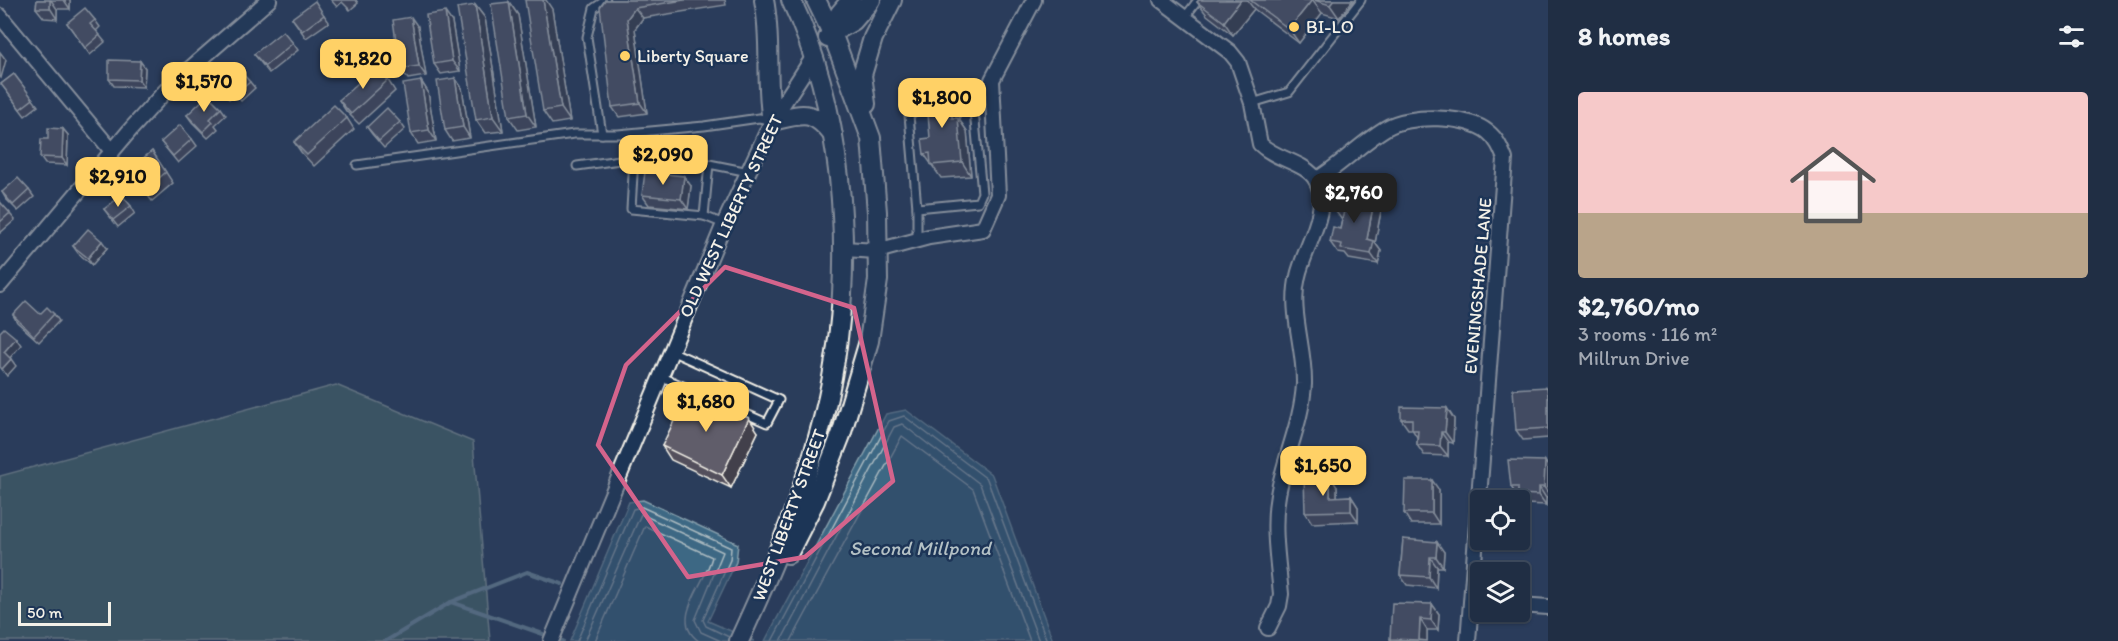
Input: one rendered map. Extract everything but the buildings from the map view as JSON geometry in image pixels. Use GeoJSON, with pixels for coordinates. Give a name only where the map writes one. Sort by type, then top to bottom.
{"type":"FeatureCollection","features":[{"type":"Feature","properties":{"kind":"main road"},"geometry":{"type":"LineString","coordinates":[[764,0],[770,49],[768,86],[772,121],[798,114],[812,116],[821,119],[833,135]]}},
{"type":"Feature","properties":{"kind":"main road","name":"WEST LIBERTY STREET"},"geometry":{"type":"LineString","coordinates":[[739,641],[807,477],[825,417],[842,322],[844,249],[833,135],[814,56],[791,0]]}},
{"type":"Feature","properties":{"kind":"main road","name":"WEST LIBERTY STREET"},"geometry":{"type":"LineString","coordinates":[[750,617],[805,520],[841,435],[874,321],[877,251],[871,138],[832,33],[816,0]]}},
{"type":"Feature","properties":{"kind":"main road"},"geometry":{"type":"LineString","coordinates":[[832,33],[840,13],[851,0]]}},
{"type":"Feature","properties":{"kind":"main road"},"geometry":{"type":"LineString","coordinates":[[832,33],[853,21],[871,0]]}},
{"type":"Feature","properties":{"kind":"main road"},"geometry":{"type":"LineString","coordinates":[[871,138],[862,75],[873,38],[892,0]]}},
{"type":"Feature","properties":{"kind":"main road","name":"OLD WEST LIBERTY STREET"},"geometry":{"type":"LineString","coordinates":[[814,56],[832,33]]}},
{"type":"Feature","properties":{"kind":"street"},"geometry":{"type":"LineString","coordinates":[[0,285],[112,151],[170,86],[269,0]]}},
{"type":"Feature","properties":{"kind":"street"},"geometry":{"type":"LineString","coordinates":[[844,249],[877,251],[917,240],[983,229],[998,195],[992,80],[1034,0]]}},
{"type":"Feature","properties":{"kind":"street"},"geometry":{"type":"LineString","coordinates":[[1161,0],[1230,52],[1238,62],[1252,103],[1260,144],[1277,158],[1299,165],[1316,180],[1319,190],[1317,219],[1295,292],[1304,387],[1275,513],[1281,594],[1279,606],[1268,628]]}},
{"type":"Feature","properties":{"kind":"street"},"geometry":{"type":"LineString","coordinates":[[0,16],[112,151]]}},
{"type":"Feature","properties":{"kind":"street","name":"OLD WEST LIBERTY STREET"},"geometry":{"type":"LineString","coordinates":[[551,641],[724,224],[772,121],[814,56]]}},
{"type":"Feature","properties":{"kind":"street","name":"EVENINGSHADE LANE"},"geometry":{"type":"LineString","coordinates":[[1316,180],[1387,127],[1419,117],[1478,126],[1489,132],[1500,145],[1505,159],[1479,562]]}},
{"type":"Feature","properties":{"kind":"street"},"geometry":{"type":"LineString","coordinates":[[1530,606],[1548,607]]}},
{"type":"Feature","properties":{"kind":"street","name":"EVENINGSHADE LANE"},"geometry":{"type":"LineString","coordinates":[[1468,641],[1472,622]]}},
{"type":"Feature","properties":{"kind":"lane"},"geometry":{"type":"LineString","coordinates":[[602,134],[587,37],[594,8],[606,0]]}},
{"type":"Feature","properties":{"kind":"lane"},"geometry":{"type":"LineString","coordinates":[[1185,17],[1198,0]]}},
{"type":"Feature","properties":{"kind":"lane"},"geometry":{"type":"LineString","coordinates":[[1252,103],[1289,92],[1361,0]]}},
{"type":"Feature","properties":{"kind":"lane"},"geometry":{"type":"LineString","coordinates":[[917,208],[978,202],[982,193],[974,111],[959,99],[930,100],[909,115],[917,208],[917,240]]}},
{"type":"Feature","properties":{"kind":"lane"},"geometry":{"type":"LineString","coordinates":[[357,165],[574,134],[705,126],[759,118],[772,121]]}},
{"type":"Feature","properties":{"kind":"lane"},"geometry":{"type":"LineString","coordinates":[[975,123],[995,123]]}},
{"type":"Feature","properties":{"kind":"lane"},"geometry":{"type":"LineString","coordinates":[[577,166],[634,158],[709,164],[749,172]]}},
{"type":"Feature","properties":{"kind":"lane"},"geometry":{"type":"LineString","coordinates":[[634,158],[631,209],[704,216],[724,224]]}},
{"type":"Feature","properties":{"kind":"lane"},"geometry":{"type":"LineString","coordinates":[[704,216],[709,164]]}},
{"type":"Feature","properties":{"kind":"lane"},"geometry":{"type":"LineString","coordinates":[[981,183],[998,183]]}},
{"type":"Feature","properties":{"kind":"lane"},"geometry":{"type":"LineString","coordinates":[[660,376],[767,423],[779,400],[670,350]]}},
{"type":"Feature","properties":{"kind":"highlighted area"},"geometry":{"type":"Polygon","coordinates":[[[725,267],[854,308],[893,481],[805,557],[688,577],[598,445],[626,365],[725,267]]]}},
{"type":"Feature","properties":{"kind":"green space"},"geometry":{"type":"Polygon","coordinates":[[[336,385],[473,442],[490,641],[0,641],[0,476],[336,385]]]}},
{"type":"Feature","properties":{"kind":"water","name":"Second Millpond"},"geometry":{"type":"Polygon","coordinates":[[[906,410],[992,475],[1053,641],[765,641],[886,414],[906,410]]]}},
{"type":"Feature","properties":{"kind":"water"},"geometry":{"type":"Polygon","coordinates":[[[643,500],[738,544],[736,562],[708,621],[754,641],[570,641],[629,502],[643,500]]]}},
{"type":"Feature","properties":{"kind":"waterway"},"geometry":{"type":"LineString","coordinates":[[386,641],[451,602],[527,572],[562,584]]}},
{"type":"Feature","properties":{"kind":"waterway"},"geometry":{"type":"LineString","coordinates":[[451,602],[543,634]]}},
{"type":"Feature","properties":{"kind":"place","name":"BI-LO"},"geometry":{"type":"Point","coordinates":[1294,27]}},
{"type":"Feature","properties":{"kind":"place","name":"Liberty Square"},"geometry":{"type":"Point","coordinates":[625,56]}}]}
